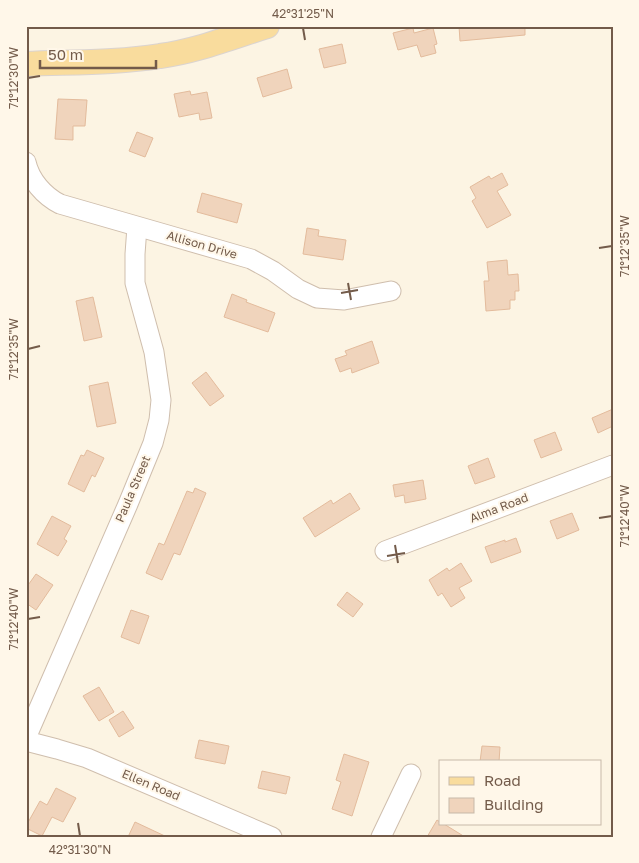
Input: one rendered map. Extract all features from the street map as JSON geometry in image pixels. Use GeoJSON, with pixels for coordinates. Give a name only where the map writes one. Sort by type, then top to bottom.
{"type":"FeatureCollection","features":[{"type":"Feature","properties":{"kind":"main road"},"geometry":{"type":"LineString","coordinates":[[26,64],[110,61],[160,56],[200,48],[267,26]]}},
{"type":"Feature","properties":{"kind":"street","name":"Allison Drive"},"geometry":{"type":"LineString","coordinates":[[26,162],[30,185],[60,204],[251,259],[273,271],[298,289],[317,298],[344,300],[391,291]]}},
{"type":"Feature","properties":{"kind":"street","name":"Paula Street"},"geometry":{"type":"LineString","coordinates":[[26,738],[153,443],[159,420],[161,400],[154,352],[135,283],[137,227]]}},
{"type":"Feature","properties":{"kind":"street","name":"Alma Road"},"geometry":{"type":"LineString","coordinates":[[384,551],[613,465]]}},
{"type":"Feature","properties":{"kind":"street","name":"Ellen Road"},"geometry":{"type":"LineString","coordinates":[[26,742],[87,758],[272,837]]}},
{"type":"Feature","properties":{"kind":"street"},"geometry":{"type":"LineString","coordinates":[[381,837],[411,774]]}},
{"type":"Feature","properties":{"kind":"building"},"geometry":{"type":"Polygon","coordinates":[[[459,26],[525,26],[525,35],[460,41],[459,26]]]}},
{"type":"Feature","properties":{"kind":"building"},"geometry":{"type":"Polygon","coordinates":[[[413,28],[414,33],[433,28],[437,44],[434,45],[436,53],[421,57],[417,45],[398,50],[393,33],[413,28]]]}},
{"type":"Feature","properties":{"kind":"building"},"geometry":{"type":"Polygon","coordinates":[[[342,44],[346,63],[324,68],[319,49],[342,44]]]}},
{"type":"Feature","properties":{"kind":"building"},"geometry":{"type":"Polygon","coordinates":[[[287,69],[292,88],[263,97],[257,78],[287,69]]]}},
{"type":"Feature","properties":{"kind":"building"},"geometry":{"type":"Polygon","coordinates":[[[190,91],[191,95],[207,92],[212,118],[200,120],[199,113],[179,117],[174,94],[190,91]]]}},
{"type":"Feature","properties":{"kind":"building"},"geometry":{"type":"Polygon","coordinates":[[[58,99],[87,100],[85,126],[73,126],[73,140],[55,139],[58,99]]]}},
{"type":"Feature","properties":{"kind":"building"},"geometry":{"type":"Polygon","coordinates":[[[137,132],[153,138],[145,157],[129,151],[137,132]]]}},
{"type":"Feature","properties":{"kind":"building"},"geometry":{"type":"Polygon","coordinates":[[[502,173],[508,185],[497,191],[511,215],[487,228],[472,201],[476,198],[470,187],[489,176],[491,179],[502,173]]]}},
{"type":"Feature","properties":{"kind":"building"},"geometry":{"type":"Polygon","coordinates":[[[202,193],[242,204],[237,223],[197,212],[202,193]]]}},
{"type":"Feature","properties":{"kind":"building"},"geometry":{"type":"Polygon","coordinates":[[[307,228],[319,230],[318,236],[346,240],[343,260],[303,254],[307,228]]]}},
{"type":"Feature","properties":{"kind":"building"},"geometry":{"type":"Polygon","coordinates":[[[507,260],[508,275],[518,274],[519,291],[515,291],[515,300],[510,300],[510,309],[486,311],[484,281],[489,281],[487,262],[507,260]]]}},
{"type":"Feature","properties":{"kind":"building"},"geometry":{"type":"Polygon","coordinates":[[[232,294],[247,300],[246,302],[275,313],[268,332],[224,317],[232,294]]]}},
{"type":"Feature","properties":{"kind":"building"},"geometry":{"type":"Polygon","coordinates":[[[93,297],[102,337],[84,341],[76,301],[93,297]]]}},
{"type":"Feature","properties":{"kind":"building"},"geometry":{"type":"Polygon","coordinates":[[[372,341],[379,363],[352,373],[351,368],[340,372],[335,359],[347,355],[345,351],[372,341]]]}},
{"type":"Feature","properties":{"kind":"building"},"geometry":{"type":"Polygon","coordinates":[[[206,372],[224,396],[210,406],[192,383],[206,372]]]}},
{"type":"Feature","properties":{"kind":"building"},"geometry":{"type":"Polygon","coordinates":[[[108,382],[116,423],[97,427],[89,386],[108,382]]]}},
{"type":"Feature","properties":{"kind":"building"},"geometry":{"type":"Polygon","coordinates":[[[613,409],[613,426],[598,433],[592,418],[613,409]]]}},
{"type":"Feature","properties":{"kind":"building"},"geometry":{"type":"Polygon","coordinates":[[[555,432],[562,450],[541,458],[534,440],[555,432]]]}},
{"type":"Feature","properties":{"kind":"building"},"geometry":{"type":"Polygon","coordinates":[[[87,450],[104,458],[95,477],[92,475],[84,492],[68,484],[81,455],[84,456],[87,450]]]}},
{"type":"Feature","properties":{"kind":"building"},"geometry":{"type":"Polygon","coordinates":[[[488,458],[495,477],[475,484],[468,466],[488,458]]]}},
{"type":"Feature","properties":{"kind":"building"},"geometry":{"type":"Polygon","coordinates":[[[423,480],[426,499],[405,503],[404,495],[395,497],[393,485],[423,480]]]}},
{"type":"Feature","properties":{"kind":"building"},"geometry":{"type":"Polygon","coordinates":[[[195,488],[206,493],[180,555],[174,553],[162,580],[146,573],[159,543],[164,545],[187,491],[193,493],[195,488]]]}},
{"type":"Feature","properties":{"kind":"building"},"geometry":{"type":"Polygon","coordinates":[[[350,493],[360,509],[315,537],[303,518],[331,500],[333,504],[350,493]]]}},
{"type":"Feature","properties":{"kind":"building"},"geometry":{"type":"Polygon","coordinates":[[[572,513],[579,530],[557,539],[550,521],[572,513]]]}},
{"type":"Feature","properties":{"kind":"building"},"geometry":{"type":"Polygon","coordinates":[[[52,516],[71,526],[64,539],[67,541],[58,556],[37,544],[52,516]]]}},
{"type":"Feature","properties":{"kind":"building"},"geometry":{"type":"Polygon","coordinates":[[[516,538],[521,552],[491,563],[485,547],[516,538]]]}},
{"type":"Feature","properties":{"kind":"building"},"geometry":{"type":"Polygon","coordinates":[[[461,563],[472,581],[459,588],[465,598],[451,607],[442,593],[438,596],[429,580],[447,568],[449,571],[461,563]]]}},
{"type":"Feature","properties":{"kind":"building"},"geometry":{"type":"Polygon","coordinates":[[[36,574],[53,585],[36,610],[26,603],[26,588],[36,574]]]}},
{"type":"Feature","properties":{"kind":"building"},"geometry":{"type":"Polygon","coordinates":[[[347,592],[363,604],[353,617],[337,605],[347,592]]]}},
{"type":"Feature","properties":{"kind":"building"},"geometry":{"type":"Polygon","coordinates":[[[131,610],[149,616],[139,644],[121,637],[131,610]]]}},
{"type":"Feature","properties":{"kind":"building"},"geometry":{"type":"Polygon","coordinates":[[[99,687],[114,712],[99,721],[83,696],[99,687]]]}},
{"type":"Feature","properties":{"kind":"building"},"geometry":{"type":"Polygon","coordinates":[[[123,711],[134,728],[119,737],[109,720],[123,711]]]}},
{"type":"Feature","properties":{"kind":"building"},"geometry":{"type":"Polygon","coordinates":[[[199,740],[229,746],[225,764],[195,758],[199,740]]]}},
{"type":"Feature","properties":{"kind":"building"},"geometry":{"type":"Polygon","coordinates":[[[482,746],[500,747],[499,760],[480,760],[482,746]]]}},
{"type":"Feature","properties":{"kind":"building"},"geometry":{"type":"Polygon","coordinates":[[[344,754],[369,762],[352,816],[332,809],[341,782],[336,780],[344,754]]]}},
{"type":"Feature","properties":{"kind":"building"},"geometry":{"type":"Polygon","coordinates":[[[262,771],[290,777],[286,794],[258,788],[262,771]]]}},
{"type":"Feature","properties":{"kind":"building"},"geometry":{"type":"Polygon","coordinates":[[[56,788],[76,798],[63,822],[52,817],[42,836],[26,828],[40,801],[47,805],[56,788]]]}},
{"type":"Feature","properties":{"kind":"building"},"geometry":{"type":"Polygon","coordinates":[[[437,820],[439,826],[447,826],[465,837],[427,837],[437,820]]]}},
{"type":"Feature","properties":{"kind":"building"},"geometry":{"type":"Polygon","coordinates":[[[135,822],[167,837],[128,837],[135,822]]]}}]}
